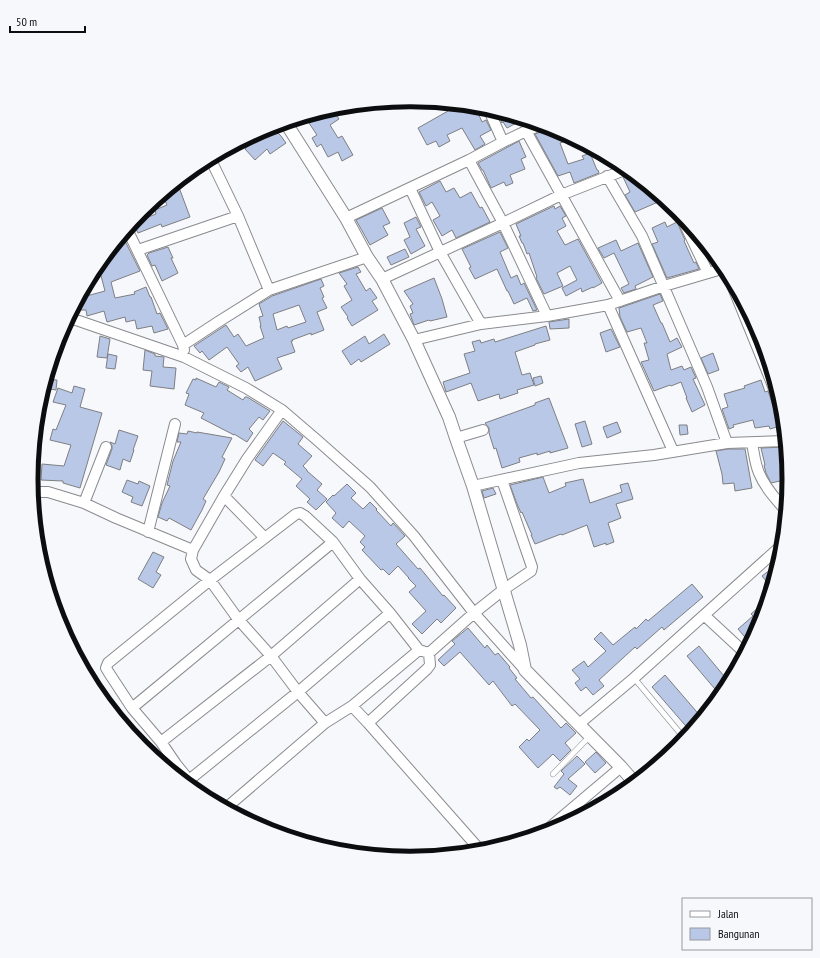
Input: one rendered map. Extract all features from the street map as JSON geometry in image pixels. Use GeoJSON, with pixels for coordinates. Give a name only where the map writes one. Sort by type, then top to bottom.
{"type":"FeatureCollection","features":[{"type":"Feature","properties":{"kind":"street"},"geometry":{"type":"LineString","coordinates":[[492,116],[504,142]]}},
{"type":"Feature","properties":{"kind":"street"},"geometry":{"type":"LineString","coordinates":[[289,127],[346,218],[367,257],[382,278],[414,340],[448,417],[473,486],[520,645],[525,670]]}},
{"type":"Feature","properties":{"kind":"street"},"geometry":{"type":"LineString","coordinates":[[346,218],[533,128]]}},
{"type":"Feature","properties":{"kind":"street"},"geometry":{"type":"LineString","coordinates":[[526,131],[620,301]]}},
{"type":"Feature","properties":{"kind":"street"},"geometry":{"type":"LineString","coordinates":[[468,160],[503,223],[547,316]]}},
{"type":"Feature","properties":{"kind":"street"},"geometry":{"type":"LineString","coordinates":[[213,164],[238,216],[270,290]]}},
{"type":"Feature","properties":{"kind":"street"},"geometry":{"type":"LineString","coordinates":[[382,278],[561,195],[619,172]]}},
{"type":"Feature","properties":{"kind":"street"},"geometry":{"type":"LineString","coordinates":[[607,176],[642,236],[707,387],[727,443]]}},
{"type":"Feature","properties":{"kind":"street"},"geometry":{"type":"LineString","coordinates":[[410,188],[440,252],[481,324]]}},
{"type":"Feature","properties":{"kind":"street"},"geometry":{"type":"LineString","coordinates":[[138,250],[238,216]]}},
{"type":"Feature","properties":{"kind":"street"},"geometry":{"type":"LineString","coordinates":[[688,231],[708,273]]}},
{"type":"Feature","properties":{"kind":"street"},"geometry":{"type":"LineString","coordinates":[[130,234],[183,345],[184,358]]}},
{"type":"Feature","properties":{"kind":"street"},"geometry":{"type":"LineString","coordinates":[[183,345],[270,290],[367,257]]}},
{"type":"Feature","properties":{"kind":"street"},"geometry":{"type":"LineString","coordinates":[[414,340],[481,324],[547,316],[608,305],[718,270]]}},
{"type":"Feature","properties":{"kind":"street"},"geometry":{"type":"LineString","coordinates":[[608,305],[673,451]]}},
{"type":"Feature","properties":{"kind":"street"},"geometry":{"type":"LineString","coordinates":[[74,320],[184,358],[246,388],[282,410],[370,488],[414,536],[474,613],[525,670],[631,778]]}},
{"type":"Feature","properties":{"kind":"street"},"geometry":{"type":"LineString","coordinates":[[747,321],[756,343]]}},
{"type":"Feature","properties":{"kind":"street"},"geometry":{"type":"LineString","coordinates":[[282,410],[247,459],[224,496],[193,550],[191,560],[196,570],[210,580],[238,619],[271,656],[298,692],[325,723]]}},
{"type":"Feature","properties":{"kind":"street"},"geometry":{"type":"LineString","coordinates":[[148,532],[175,424]]}},
{"type":"Feature","properties":{"kind":"street"},"geometry":{"type":"LineString","coordinates":[[456,438],[482,430]]}},
{"type":"Feature","properties":{"kind":"street"},"geometry":{"type":"LineString","coordinates":[[473,486],[579,463],[654,455],[727,443],[780,441]]}},
{"type":"Feature","properties":{"kind":"street"},"geometry":{"type":"LineString","coordinates":[[752,443],[762,480],[781,505]]}},
{"type":"Feature","properties":{"kind":"street"},"geometry":{"type":"LineString","coordinates":[[84,503],[106,447]]}},
{"type":"Feature","properties":{"kind":"street"},"geometry":{"type":"LineString","coordinates":[[429,653],[474,613],[530,571],[532,567],[502,480]]}},
{"type":"Feature","properties":{"kind":"street"},"geometry":{"type":"LineString","coordinates":[[39,492],[48,492],[84,503],[148,532],[193,550]]}},
{"type":"Feature","properties":{"kind":"street"},"geometry":{"type":"LineString","coordinates":[[224,496],[265,538]]}},
{"type":"Feature","properties":{"kind":"street"},"geometry":{"type":"LineString","coordinates":[[170,763],[161,742],[132,708],[109,673],[106,668],[108,663],[210,580],[296,514],[304,516],[333,542],[360,579],[390,613],[419,650],[429,653]]}},
{"type":"Feature","properties":{"kind":"street"},"geometry":{"type":"LineString","coordinates":[[132,708],[333,542]]}},
{"type":"Feature","properties":{"kind":"street"},"geometry":{"type":"LineString","coordinates":[[579,724],[634,678],[775,551]]}},
{"type":"Feature","properties":{"kind":"street"},"geometry":{"type":"LineString","coordinates":[[161,742],[271,656],[360,579]]}},
{"type":"Feature","properties":{"kind":"street"},"geometry":{"type":"LineString","coordinates":[[190,779],[298,692],[390,613]]}},
{"type":"Feature","properties":{"kind":"street"},"geometry":{"type":"LineString","coordinates":[[704,615],[741,649]]}},
{"type":"Feature","properties":{"kind":"street"},"geometry":{"type":"LineString","coordinates":[[230,804],[325,723],[352,706],[419,650]]}},
{"type":"Feature","properties":{"kind":"street"},"geometry":{"type":"LineString","coordinates":[[368,723],[427,669],[430,665],[429,653]]}},
{"type":"Feature","properties":{"kind":"street"},"geometry":{"type":"LineString","coordinates":[[352,706],[476,845]]}},
{"type":"Feature","properties":{"kind":"street"},"geometry":{"type":"LineString","coordinates":[[558,820],[621,767]]}},
{"type":"Feature","properties":{"kind":"lane"},"geometry":{"type":"LineString","coordinates":[[634,678],[681,733]]}},
{"type":"Feature","properties":{"kind":"lane"},"geometry":{"type":"LineString","coordinates":[[553,774],[590,736]]}},
{"type":"Feature","properties":{"kind":"building"},"geometry":{"type":"Polygon","coordinates":[[[447,109],[478,113],[482,122],[486,120],[491,130],[480,136],[485,144],[475,150],[462,128],[447,135],[450,141],[439,147],[436,141],[427,145],[418,128],[448,111],[447,109]]]}},
{"type":"Feature","properties":{"kind":"building"},"geometry":{"type":"Polygon","coordinates":[[[336,114],[339,119],[330,125],[338,138],[342,136],[353,155],[342,161],[338,152],[328,157],[321,144],[317,147],[312,138],[317,135],[309,123],[313,120],[336,114]]]}},
{"type":"Feature","properties":{"kind":"building"},"geometry":{"type":"Polygon","coordinates":[[[500,118],[516,123],[507,128],[503,122],[502,123],[500,118]]]}},
{"type":"Feature","properties":{"kind":"building"},"geometry":{"type":"Polygon","coordinates":[[[542,131],[566,141],[560,143],[568,164],[584,159],[582,156],[590,154],[599,173],[574,183],[570,172],[558,176],[535,134],[542,131]]]}},
{"type":"Feature","properties":{"kind":"building"},"geometry":{"type":"Polygon","coordinates":[[[277,132],[286,143],[270,154],[267,149],[255,160],[245,149],[253,141],[277,132]]]}},
{"type":"Feature","properties":{"kind":"building"},"geometry":{"type":"Polygon","coordinates":[[[519,141],[526,157],[521,159],[525,169],[510,175],[513,183],[506,186],[504,182],[491,188],[483,170],[478,163],[519,141]]]}},
{"type":"Feature","properties":{"kind":"building"},"geometry":{"type":"Polygon","coordinates":[[[625,176],[658,202],[635,212],[625,195],[630,192],[623,177],[625,176]]]}},
{"type":"Feature","properties":{"kind":"building"},"geometry":{"type":"Polygon","coordinates":[[[440,181],[446,192],[454,188],[460,198],[471,192],[480,208],[482,207],[490,222],[456,238],[452,230],[442,236],[433,220],[440,216],[432,202],[426,206],[419,192],[440,181]]]}},
{"type":"Feature","properties":{"kind":"building"},"geometry":{"type":"Polygon","coordinates":[[[179,188],[190,217],[162,227],[161,224],[138,233],[136,228],[145,218],[156,214],[155,210],[167,205],[164,199],[179,188]]]}},
{"type":"Feature","properties":{"kind":"building"},"geometry":{"type":"Polygon","coordinates":[[[554,206],[555,209],[560,206],[566,216],[562,218],[566,226],[557,231],[565,245],[578,239],[602,283],[593,288],[582,292],[581,288],[566,296],[562,288],[577,280],[570,266],[557,273],[563,286],[544,294],[536,278],[537,277],[529,253],[527,254],[522,243],[516,224],[554,206]]]}},
{"type":"Feature","properties":{"kind":"building"},"geometry":{"type":"Polygon","coordinates":[[[382,208],[390,223],[383,226],[388,235],[370,245],[356,220],[382,208]]]}},
{"type":"Feature","properties":{"kind":"building"},"geometry":{"type":"Polygon","coordinates":[[[416,217],[421,227],[416,229],[425,246],[411,254],[404,240],[410,237],[404,223],[416,217]]]}},
{"type":"Feature","properties":{"kind":"building"},"geometry":{"type":"Polygon","coordinates":[[[665,222],[667,227],[677,222],[694,263],[696,262],[699,269],[667,278],[652,244],[658,242],[652,228],[665,222]]]}},
{"type":"Feature","properties":{"kind":"building"},"geometry":{"type":"Polygon","coordinates":[[[500,232],[508,248],[500,252],[511,278],[517,275],[521,285],[524,283],[537,310],[533,311],[527,298],[514,304],[497,269],[475,279],[469,268],[471,267],[462,249],[500,232]]]}},
{"type":"Feature","properties":{"kind":"building"},"geometry":{"type":"Polygon","coordinates":[[[616,240],[621,251],[638,243],[653,277],[635,286],[636,289],[624,293],[621,288],[629,284],[614,253],[604,258],[598,248],[616,240]]]}},
{"type":"Feature","properties":{"kind":"building"},"geometry":{"type":"Polygon","coordinates":[[[125,241],[140,271],[111,282],[115,298],[135,294],[134,292],[146,287],[157,314],[160,313],[168,329],[154,333],[152,326],[137,329],[135,320],[126,322],[125,317],[107,322],[104,311],[87,316],[86,310],[78,310],[86,296],[105,291],[100,273],[125,241]]]}},
{"type":"Feature","properties":{"kind":"building"},"geometry":{"type":"Polygon","coordinates":[[[168,247],[178,273],[162,281],[155,265],[152,266],[147,255],[168,247]]]}},
{"type":"Feature","properties":{"kind":"building"},"geometry":{"type":"Polygon","coordinates":[[[405,249],[409,257],[391,265],[387,257],[405,249]]]}},
{"type":"Feature","properties":{"kind":"building"},"geometry":{"type":"Polygon","coordinates":[[[358,267],[361,272],[356,274],[366,291],[370,288],[377,298],[372,301],[378,310],[352,326],[341,307],[352,300],[344,286],[347,284],[339,273],[358,267]]]}},
{"type":"Feature","properties":{"kind":"building"},"geometry":{"type":"Polygon","coordinates":[[[434,278],[447,317],[429,320],[414,325],[410,314],[413,313],[410,306],[413,304],[404,291],[434,278]]]}},
{"type":"Feature","properties":{"kind":"building"},"geometry":{"type":"Polygon","coordinates":[[[321,279],[324,286],[320,288],[324,297],[322,298],[327,308],[317,312],[324,330],[292,340],[293,341],[291,341],[295,352],[277,358],[282,369],[255,381],[248,367],[241,372],[236,366],[239,364],[227,347],[209,360],[202,351],[200,353],[194,346],[226,325],[234,337],[238,334],[246,346],[264,338],[259,317],[263,316],[259,304],[272,296],[321,279]],[[299,305],[273,314],[277,330],[306,322],[299,305]]]}},
{"type":"Feature","properties":{"kind":"building"},"geometry":{"type":"Polygon","coordinates":[[[660,294],[663,301],[653,305],[670,342],[677,338],[682,347],[667,354],[671,370],[682,366],[684,370],[691,367],[696,378],[693,379],[705,405],[692,412],[681,382],[654,391],[641,362],[649,360],[644,343],[647,343],[641,328],[627,332],[620,317],[619,308],[660,294]]]}},
{"type":"Feature","properties":{"kind":"building"},"geometry":{"type":"Polygon","coordinates":[[[569,319],[569,328],[550,329],[549,322],[569,319]]]}},
{"type":"Feature","properties":{"kind":"building"},"geometry":{"type":"Polygon","coordinates":[[[546,326],[550,340],[515,352],[522,375],[530,373],[534,385],[517,390],[518,393],[500,399],[499,394],[478,401],[471,383],[446,392],[443,382],[470,373],[464,354],[475,351],[472,342],[480,340],[481,343],[494,339],[495,342],[546,326]]]}},
{"type":"Feature","properties":{"kind":"building"},"geometry":{"type":"Polygon","coordinates":[[[611,329],[620,347],[606,352],[600,333],[611,329]]]}},
{"type":"Feature","properties":{"kind":"building"},"geometry":{"type":"Polygon","coordinates":[[[384,334],[390,344],[361,362],[359,359],[351,365],[342,351],[365,336],[369,344],[384,334]]]}},
{"type":"Feature","properties":{"kind":"building"},"geometry":{"type":"Polygon","coordinates":[[[100,336],[110,339],[107,358],[97,357],[100,336]]]}},
{"type":"Feature","properties":{"kind":"building"},"geometry":{"type":"Polygon","coordinates":[[[145,350],[155,354],[155,356],[164,357],[163,367],[176,368],[174,389],[150,386],[152,371],[143,370],[145,350]]]}},
{"type":"Feature","properties":{"kind":"building"},"geometry":{"type":"Polygon","coordinates":[[[713,353],[719,370],[708,374],[701,358],[713,353]]]}},
{"type":"Feature","properties":{"kind":"building"},"geometry":{"type":"Polygon","coordinates":[[[108,354],[117,356],[115,369],[106,368],[108,354]]]}},
{"type":"Feature","properties":{"kind":"building"},"geometry":{"type":"Polygon","coordinates":[[[541,376],[543,383],[535,386],[533,378],[541,376]]]}},
{"type":"Feature","properties":{"kind":"building"},"geometry":{"type":"Polygon","coordinates":[[[196,378],[216,387],[219,382],[229,387],[227,390],[243,400],[247,397],[270,411],[263,420],[259,417],[249,429],[253,433],[247,442],[201,418],[204,413],[185,405],[189,394],[186,393],[193,379],[196,380],[196,378]]]}},
{"type":"Feature","properties":{"kind":"building"},"geometry":{"type":"Polygon","coordinates":[[[52,380],[57,380],[56,390],[49,389],[52,380]]]}},
{"type":"Feature","properties":{"kind":"building"},"geometry":{"type":"Polygon","coordinates":[[[761,380],[765,392],[768,391],[777,417],[778,426],[770,429],[769,426],[755,428],[753,420],[733,425],[734,427],[729,429],[722,409],[728,407],[724,394],[745,388],[744,386],[761,380]]]}},
{"type":"Feature","properties":{"kind":"building"},"geometry":{"type":"Polygon","coordinates":[[[74,386],[85,389],[80,407],[102,413],[80,488],[63,483],[63,481],[41,480],[42,464],[64,466],[71,445],[50,440],[53,429],[56,430],[66,405],[53,402],[58,388],[72,393],[74,386]]]}},
{"type":"Feature","properties":{"kind":"building"},"geometry":{"type":"Polygon","coordinates":[[[549,398],[568,448],[550,453],[550,451],[537,455],[537,453],[519,458],[520,462],[502,468],[496,448],[494,449],[489,428],[485,423],[535,405],[535,403],[549,398]]]}},
{"type":"Feature","properties":{"kind":"building"},"geometry":{"type":"Polygon","coordinates":[[[283,421],[303,437],[298,444],[312,456],[303,466],[322,484],[317,490],[327,499],[316,510],[307,502],[310,499],[296,486],[302,479],[284,464],[286,462],[273,453],[263,466],[255,460],[283,421]]]}},
{"type":"Feature","properties":{"kind":"building"},"geometry":{"type":"Polygon","coordinates":[[[585,421],[592,444],[582,447],[575,424],[585,421]]]}},
{"type":"Feature","properties":{"kind":"building"},"geometry":{"type":"Polygon","coordinates":[[[617,422],[621,432],[607,438],[603,427],[617,422]]]}},
{"type":"Feature","properties":{"kind":"building"},"geometry":{"type":"Polygon","coordinates":[[[679,425],[687,425],[688,434],[680,435],[679,425]]]}},
{"type":"Feature","properties":{"kind":"building"},"geometry":{"type":"Polygon","coordinates":[[[119,430],[138,436],[130,462],[123,459],[120,470],[106,465],[112,449],[110,442],[115,444],[119,430]]]}},
{"type":"Feature","properties":{"kind":"building"},"geometry":{"type":"Polygon","coordinates":[[[188,431],[232,438],[222,457],[225,459],[203,499],[206,501],[191,530],[169,518],[167,521],[158,517],[162,503],[170,486],[167,485],[173,461],[181,442],[177,442],[179,433],[187,434],[188,431]]]}},
{"type":"Feature","properties":{"kind":"building"},"geometry":{"type":"Polygon","coordinates":[[[780,447],[782,486],[780,481],[771,483],[766,473],[761,448],[780,447]]]}},
{"type":"Feature","properties":{"kind":"building"},"geometry":{"type":"Polygon","coordinates":[[[745,449],[752,488],[735,491],[734,483],[723,484],[716,451],[745,449]]]}},
{"type":"Feature","properties":{"kind":"building"},"geometry":{"type":"Polygon","coordinates":[[[543,477],[549,493],[566,486],[565,483],[583,479],[590,503],[622,492],[620,485],[628,483],[633,499],[616,504],[621,518],[608,523],[614,542],[594,547],[587,525],[535,544],[510,485],[543,477]]]}},
{"type":"Feature","properties":{"kind":"building"},"geometry":{"type":"Polygon","coordinates":[[[127,480],[138,484],[139,481],[150,486],[142,506],[131,502],[133,497],[122,492],[127,480]]]}},
{"type":"Feature","properties":{"kind":"building"},"geometry":{"type":"Polygon","coordinates":[[[347,484],[356,493],[351,498],[363,509],[370,502],[391,526],[393,523],[405,536],[396,544],[418,569],[420,568],[443,596],[444,595],[456,608],[441,623],[437,619],[422,634],[412,624],[426,611],[409,592],[416,586],[398,566],[389,575],[383,569],[381,570],[362,550],[365,547],[360,542],[365,536],[349,521],[343,528],[332,518],[336,513],[326,502],[347,484]]]}},
{"type":"Feature","properties":{"kind":"building"},"geometry":{"type":"Polygon","coordinates":[[[493,488],[496,494],[484,498],[482,491],[493,488]]]}},
{"type":"Feature","properties":{"kind":"building"},"geometry":{"type":"Polygon","coordinates":[[[153,552],[164,557],[156,572],[161,575],[153,588],[138,579],[153,552]]]}},
{"type":"Feature","properties":{"kind":"building"},"geometry":{"type":"Polygon","coordinates":[[[770,570],[767,582],[762,576],[770,570]]]}},
{"type":"Feature","properties":{"kind":"building"},"geometry":{"type":"Polygon","coordinates":[[[692,584],[703,597],[664,630],[662,627],[637,649],[635,647],[599,680],[604,686],[593,695],[586,687],[581,691],[575,683],[580,679],[572,670],[584,661],[588,667],[606,651],[594,639],[601,632],[613,645],[635,627],[636,629],[646,619],[648,621],[692,584]]]}},
{"type":"Feature","properties":{"kind":"building"},"geometry":{"type":"Polygon","coordinates":[[[759,607],[746,639],[738,629],[753,616],[751,614],[759,607]]]}},
{"type":"Feature","properties":{"kind":"building"},"geometry":{"type":"Polygon","coordinates":[[[468,628],[485,648],[487,645],[495,655],[498,653],[510,667],[509,668],[517,678],[515,679],[531,698],[533,697],[561,728],[566,723],[576,733],[565,743],[571,750],[560,761],[553,754],[538,768],[519,747],[527,739],[529,741],[540,730],[515,704],[512,706],[493,681],[489,685],[460,652],[444,666],[438,660],[455,644],[452,641],[468,628]]]}},
{"type":"Feature","properties":{"kind":"building"},"geometry":{"type":"Polygon","coordinates":[[[699,646],[725,677],[716,690],[687,656],[699,646]]]}},
{"type":"Feature","properties":{"kind":"building"},"geometry":{"type":"Polygon","coordinates":[[[665,675],[698,714],[687,727],[652,687],[665,675]]]}},
{"type":"Feature","properties":{"kind":"building"},"geometry":{"type":"Polygon","coordinates":[[[596,752],[606,763],[595,773],[585,762],[596,752]]]}},
{"type":"Feature","properties":{"kind":"building"},"geometry":{"type":"Polygon","coordinates":[[[577,756],[585,764],[568,779],[577,786],[570,795],[560,787],[557,789],[554,787],[564,774],[561,771],[577,756]]]}}]}
